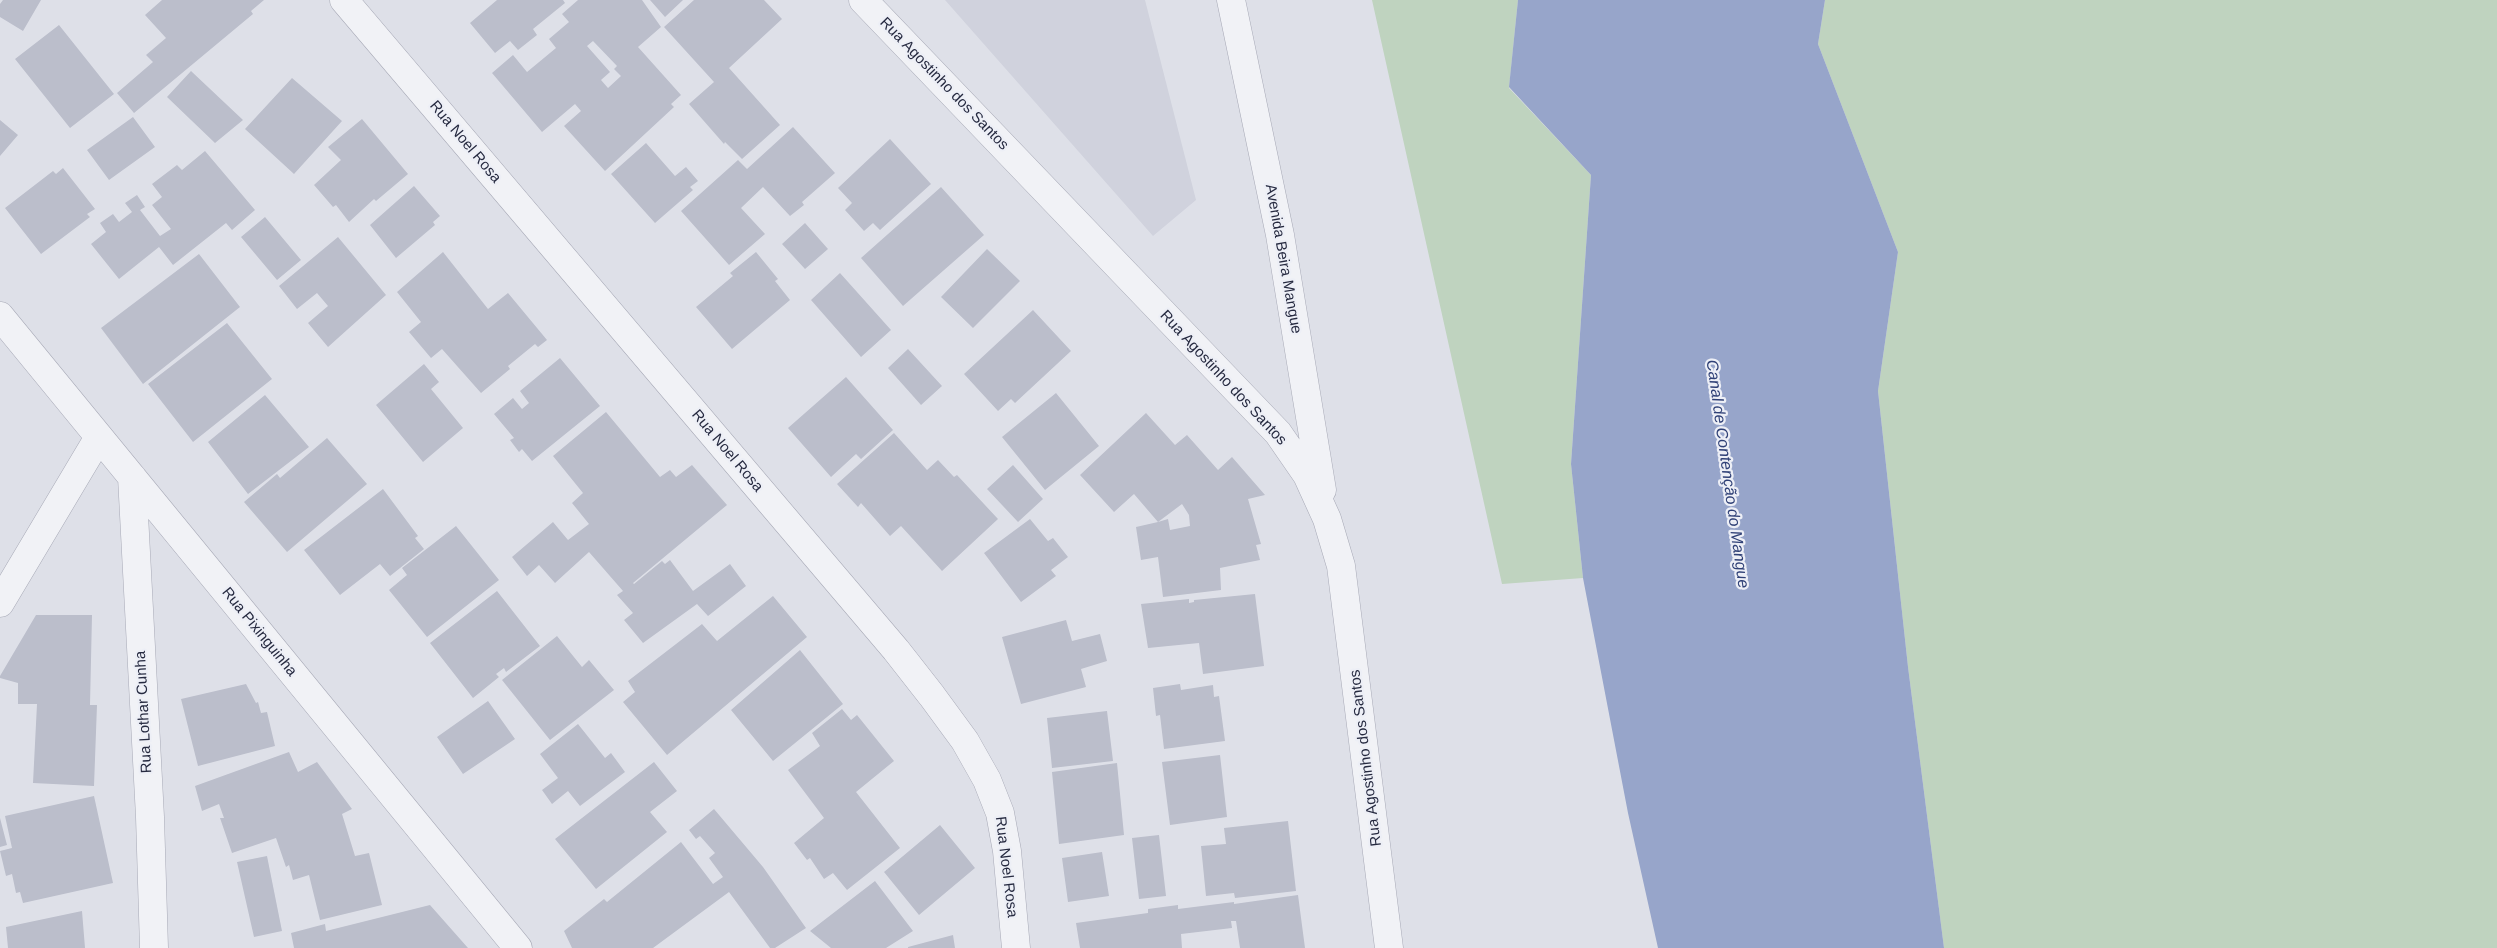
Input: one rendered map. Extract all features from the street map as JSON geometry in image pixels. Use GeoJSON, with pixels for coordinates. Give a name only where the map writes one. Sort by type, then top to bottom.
{"type":"FeatureCollection","features":[{"type":"Feature","properties":{"kind":"street","name":"Rua Noel Rosa"},"geometry":{"type":"LineString","coordinates":[[344,0],[889,642],[965,741],[987,780],[1000,813],[1007,851],[1016,948]]}},
{"type":"Feature","properties":{"kind":"street","name":"Rua Agostinho dos Santos"},"geometry":{"type":"LineString","coordinates":[[863,0],[1278,433],[1307,475],[1327,519],[1341,566],[1389,948]]}},
{"type":"Feature","properties":{"kind":"street","name":"Avenida Beira Mangue"},"geometry":{"type":"LineString","coordinates":[[1231,0],[1280,234],[1327,519]]}},
{"type":"Feature","properties":{"kind":"street","name":"Rua Pixinguinha"},"geometry":{"type":"LineString","coordinates":[[0,316],[518,948]]}},
{"type":"Feature","properties":{"kind":"street"},"geometry":{"type":"LineString","coordinates":[[0,603],[99,437]]}},
{"type":"Feature","properties":{"kind":"street","name":"Rua Lothar Cunha"},"geometry":{"type":"LineString","coordinates":[[132,477],[150,817],[154,948]]}},
{"type":"Feature","properties":{"kind":"shaded area"},"geometry":{"type":"Polygon","coordinates":[[[945,0],[1145,0],[1196,200],[1153,236],[945,0]]]}},
{"type":"Feature","properties":{"kind":"green space"},"geometry":{"type":"Polygon","coordinates":[[[1372,0],[1518,0],[1509,88],[1591,175],[1571,464],[1583,578],[1502,584],[1372,0]]]}},
{"type":"Feature","properties":{"kind":"green space"},"geometry":{"type":"Polygon","coordinates":[[[1825,0],[2497,0],[2497,948],[1944,948],[1908,667],[1878,391],[1898,252],[1818,44],[1825,0]]]}},
{"type":"Feature","properties":{"kind":"water","name":"Canal de Contenção do Mangue"},"geometry":{"type":"Polygon","coordinates":[[[1518,0],[1825,0],[1818,44],[1898,252],[1878,391],[1908,667],[1944,948],[1658,948],[1628,813],[1583,578],[1571,464],[1591,175],[1509,87],[1518,0]]]}},
{"type":"Feature","properties":{"kind":"building"},"geometry":{"type":"Polygon","coordinates":[[[3,0],[41,0],[23,31],[0,17],[0,4],[3,0]]]}},
{"type":"Feature","properties":{"kind":"building"},"geometry":{"type":"Polygon","coordinates":[[[162,0],[264,0],[251,11],[253,14],[134,113],[117,93],[153,62],[146,55],[166,38],[145,15],[162,0]]]}},
{"type":"Feature","properties":{"kind":"building"},"geometry":{"type":"Polygon","coordinates":[[[497,0],[563,0],[565,3],[533,29],[537,35],[518,50],[510,41],[495,53],[470,23],[497,0]]]}},
{"type":"Feature","properties":{"kind":"building"},"geometry":{"type":"Polygon","coordinates":[[[578,0],[642,0],[661,27],[638,47],[681,95],[671,104],[674,107],[605,171],[564,126],[581,111],[575,104],[542,132],[492,73],[513,55],[527,72],[556,48],[549,39],[569,22],[562,14],[578,0]],[[593,41],[587,46],[610,72],[601,80],[608,88],[621,76],[614,69],[617,66],[593,41]]]}},
{"type":"Feature","properties":{"kind":"building"},"geometry":{"type":"Polygon","coordinates":[[[650,0],[683,0],[665,17],[650,0]]]}},
{"type":"Feature","properties":{"kind":"building"},"geometry":{"type":"Polygon","coordinates":[[[694,0],[764,0],[782,19],[729,68],[780,125],[742,159],[725,142],[724,144],[689,104],[714,82],[664,27],[694,0]]]}},
{"type":"Feature","properties":{"kind":"building"},"geometry":{"type":"Polygon","coordinates":[[[59,25],[114,94],[70,128],[15,59],[59,25]]]}},
{"type":"Feature","properties":{"kind":"building"},"geometry":{"type":"Polygon","coordinates":[[[191,71],[243,120],[215,143],[167,97],[191,71]]]}},
{"type":"Feature","properties":{"kind":"building"},"geometry":{"type":"Polygon","coordinates":[[[292,78],[342,121],[294,174],[245,129],[292,78]]]}},
{"type":"Feature","properties":{"kind":"building"},"geometry":{"type":"Polygon","coordinates":[[[133,117],[155,147],[109,180],[87,150],[133,117]]]}},
{"type":"Feature","properties":{"kind":"building"},"geometry":{"type":"Polygon","coordinates":[[[362,119],[408,174],[376,201],[374,199],[349,222],[336,205],[333,207],[314,185],[341,160],[328,147],[362,119]]]}},
{"type":"Feature","properties":{"kind":"building"},"geometry":{"type":"Polygon","coordinates":[[[0,120],[18,135],[0,156],[0,120]]]}},
{"type":"Feature","properties":{"kind":"building"},"geometry":{"type":"Polygon","coordinates":[[[793,127],[835,173],[802,202],[804,205],[790,216],[763,187],[741,208],[765,234],[729,265],[681,211],[738,160],[747,169],[793,127]]]}},
{"type":"Feature","properties":{"kind":"building"},"geometry":{"type":"Polygon","coordinates":[[[890,139],[931,184],[880,230],[873,223],[864,231],[845,210],[852,203],[838,188],[890,139]]]}},
{"type":"Feature","properties":{"kind":"building"},"geometry":{"type":"Polygon","coordinates":[[[646,143],[675,176],[686,167],[698,181],[690,187],[693,190],[655,223],[611,174],[646,143]]]}},
{"type":"Feature","properties":{"kind":"building"},"geometry":{"type":"Polygon","coordinates":[[[205,151],[255,210],[232,230],[226,223],[173,265],[159,247],[119,279],[91,244],[106,232],[100,223],[113,214],[119,222],[132,212],[125,203],[137,195],[145,207],[140,210],[160,236],[171,229],[152,205],[162,197],[152,184],[177,165],[182,170],[205,151]]]}},
{"type":"Feature","properties":{"kind":"building"},"geometry":{"type":"Polygon","coordinates":[[[63,168],[95,209],[87,214],[90,217],[41,254],[5,208],[53,171],[56,174],[63,168]]]}},
{"type":"Feature","properties":{"kind":"building"},"geometry":{"type":"Polygon","coordinates":[[[414,186],[440,216],[433,222],[435,225],[396,258],[370,225],[414,186]]]}},
{"type":"Feature","properties":{"kind":"building"},"geometry":{"type":"Polygon","coordinates":[[[941,187],[984,235],[903,306],[861,258],[941,187]]]}},
{"type":"Feature","properties":{"kind":"building"},"geometry":{"type":"Polygon","coordinates":[[[265,217],[301,260],[277,280],[241,237],[265,217]]]}},
{"type":"Feature","properties":{"kind":"building"},"geometry":{"type":"Polygon","coordinates":[[[805,223],[828,249],[805,269],[782,244],[805,223]]]}},
{"type":"Feature","properties":{"kind":"building"},"geometry":{"type":"Polygon","coordinates":[[[338,237],[386,295],[328,347],[308,323],[328,306],[317,293],[297,309],[279,286],[338,237]]]}},
{"type":"Feature","properties":{"kind":"building"},"geometry":{"type":"Polygon","coordinates":[[[987,249],[1020,281],[973,328],[941,297],[987,249]]]}},
{"type":"Feature","properties":{"kind":"building"},"geometry":{"type":"Polygon","coordinates":[[[443,252],[488,309],[508,293],[547,340],[538,347],[535,344],[508,366],[510,369],[481,393],[442,349],[431,358],[409,332],[421,322],[397,292],[443,252]]]}},
{"type":"Feature","properties":{"kind":"building"},"geometry":{"type":"Polygon","coordinates":[[[756,252],[778,279],[775,281],[790,300],[732,349],[696,307],[733,276],[730,273],[756,252]]]}},
{"type":"Feature","properties":{"kind":"building"},"geometry":{"type":"Polygon","coordinates":[[[199,254],[240,307],[143,384],[101,328],[199,254]]]}},
{"type":"Feature","properties":{"kind":"building"},"geometry":{"type":"Polygon","coordinates":[[[840,273],[891,330],[861,357],[811,300],[840,273]]]}},
{"type":"Feature","properties":{"kind":"building"},"geometry":{"type":"Polygon","coordinates":[[[1033,310],[1071,351],[1015,403],[1011,399],[998,411],[964,374],[1033,310]]]}},
{"type":"Feature","properties":{"kind":"building"},"geometry":{"type":"Polygon","coordinates":[[[227,323],[272,379],[193,442],[148,384],[227,323]]]}},
{"type":"Feature","properties":{"kind":"building"},"geometry":{"type":"Polygon","coordinates":[[[908,349],[942,386],[921,405],[888,368],[908,349]]]}},
{"type":"Feature","properties":{"kind":"building"},"geometry":{"type":"Polygon","coordinates":[[[560,358],[600,406],[532,461],[522,449],[519,452],[510,440],[514,438],[494,414],[513,398],[522,409],[529,403],[520,391],[560,358]]]}},
{"type":"Feature","properties":{"kind":"building"},"geometry":{"type":"Polygon","coordinates":[[[424,364],[439,382],[431,389],[463,428],[423,462],[376,405],[424,364]]]}},
{"type":"Feature","properties":{"kind":"building"},"geometry":{"type":"Polygon","coordinates":[[[846,377],[893,430],[861,459],[856,454],[831,477],[788,428],[846,377]]]}},
{"type":"Feature","properties":{"kind":"building"},"geometry":{"type":"Polygon","coordinates":[[[1056,393],[1099,446],[1045,490],[1002,437],[1056,393]]]}},
{"type":"Feature","properties":{"kind":"building"},"geometry":{"type":"Polygon","coordinates":[[[265,395],[309,447],[248,494],[208,442],[265,395]]]}},
{"type":"Feature","properties":{"kind":"building"},"geometry":{"type":"Polygon","coordinates":[[[606,412],[660,477],[670,470],[676,477],[692,465],[727,505],[633,583],[662,561],[665,564],[670,560],[693,591],[730,564],[746,586],[708,616],[697,604],[643,643],[624,620],[633,613],[617,595],[623,591],[589,552],[555,583],[539,565],[527,576],[512,557],[553,522],[568,540],[589,524],[572,503],[583,493],[553,456],[606,412]]]}},
{"type":"Feature","properties":{"kind":"building"},"geometry":{"type":"Polygon","coordinates":[[[1146,413],[1175,445],[1187,435],[1218,470],[1232,457],[1265,495],[1248,499],[1261,544],[1256,545],[1260,560],[1220,568],[1221,590],[1163,597],[1158,557],[1141,560],[1136,527],[1158,522],[1134,494],[1114,512],[1080,475],[1146,413]],[[1182,504],[1158,522],[1168,519],[1170,530],[1190,526],[1189,515],[1182,504]]]}},
{"type":"Feature","properties":{"kind":"building"},"geometry":{"type":"Polygon","coordinates":[[[894,433],[927,470],[938,460],[954,477],[957,475],[998,519],[942,571],[901,526],[890,536],[861,503],[858,507],[837,484],[894,433]]]}},
{"type":"Feature","properties":{"kind":"building"},"geometry":{"type":"Polygon","coordinates":[[[327,438],[367,484],[287,552],[244,502],[277,474],[280,478],[327,438]]]}},
{"type":"Feature","properties":{"kind":"building"},"geometry":{"type":"Polygon","coordinates":[[[1013,465],[1043,499],[1018,522],[987,489],[1013,465]]]}},
{"type":"Feature","properties":{"kind":"building"},"geometry":{"type":"Polygon","coordinates":[[[383,489],[418,536],[415,538],[424,549],[390,576],[380,564],[340,595],[304,550],[383,489]]]}},
{"type":"Feature","properties":{"kind":"building"},"geometry":{"type":"Polygon","coordinates":[[[1030,519],[1048,541],[1053,538],[1068,557],[1051,570],[1056,576],[1021,602],[984,553],[1030,519]]]}},
{"type":"Feature","properties":{"kind":"building"},"geometry":{"type":"Polygon","coordinates":[[[456,526],[499,580],[427,637],[389,590],[407,575],[402,568],[456,526]]]}},
{"type":"Feature","properties":{"kind":"building"},"geometry":{"type":"Polygon","coordinates":[[[497,591],[540,646],[506,672],[504,668],[496,674],[499,677],[473,698],[430,643],[497,591]]]}},
{"type":"Feature","properties":{"kind":"building"},"geometry":{"type":"Polygon","coordinates":[[[1255,594],[1264,666],[1203,674],[1199,643],[1148,648],[1141,604],[1189,599],[1189,603],[1194,602],[1194,600],[1255,594]]]}},
{"type":"Feature","properties":{"kind":"building"},"geometry":{"type":"Polygon","coordinates":[[[773,596],[807,637],[667,755],[623,702],[635,692],[628,681],[702,624],[717,641],[773,596]]]}},
{"type":"Feature","properties":{"kind":"building"},"geometry":{"type":"Polygon","coordinates":[[[36,615],[92,615],[90,705],[97,705],[94,786],[33,783],[37,704],[18,704],[18,683],[0,678],[0,676],[36,615]]]}},
{"type":"Feature","properties":{"kind":"building"},"geometry":{"type":"Polygon","coordinates":[[[1066,620],[1072,641],[1100,634],[1107,661],[1081,669],[1086,687],[1021,704],[1002,637],[1066,620]]]}},
{"type":"Feature","properties":{"kind":"building"},"geometry":{"type":"Polygon","coordinates":[[[557,636],[582,667],[589,660],[614,690],[550,740],[502,680],[557,636]]]}},
{"type":"Feature","properties":{"kind":"building"},"geometry":{"type":"Polygon","coordinates":[[[800,650],[843,704],[773,761],[731,710],[800,650]]]}},
{"type":"Feature","properties":{"kind":"building"},"geometry":{"type":"Polygon","coordinates":[[[246,684],[256,703],[258,702],[261,713],[267,712],[275,746],[198,766],[181,699],[246,684]]]}},
{"type":"Feature","properties":{"kind":"building"},"geometry":{"type":"Polygon","coordinates":[[[1180,684],[1181,690],[1213,685],[1214,697],[1219,696],[1225,741],[1164,749],[1160,715],[1156,716],[1153,688],[1180,684]]]}},
{"type":"Feature","properties":{"kind":"building"},"geometry":{"type":"Polygon","coordinates":[[[488,701],[515,739],[463,774],[437,737],[488,701]]]}},
{"type":"Feature","properties":{"kind":"building"},"geometry":{"type":"Polygon","coordinates":[[[842,709],[851,720],[857,715],[894,761],[856,792],[900,848],[847,890],[833,873],[824,879],[810,858],[807,860],[794,843],[824,818],[788,770],[820,746],[812,733],[842,709]]]}},
{"type":"Feature","properties":{"kind":"building"},"geometry":{"type":"Polygon","coordinates":[[[1107,711],[1113,761],[1052,768],[1047,718],[1107,711]]]}},
{"type":"Feature","properties":{"kind":"building"},"geometry":{"type":"Polygon","coordinates":[[[578,724],[605,758],[611,753],[625,772],[580,806],[568,791],[552,804],[542,790],[558,778],[540,754],[578,724]]]}},
{"type":"Feature","properties":{"kind":"building"},"geometry":{"type":"Polygon","coordinates":[[[289,752],[298,772],[317,762],[352,809],[342,814],[355,856],[369,853],[382,905],[320,920],[309,875],[293,880],[289,865],[286,867],[276,838],[232,853],[220,818],[224,818],[219,804],[202,811],[195,786],[289,752]]]}},
{"type":"Feature","properties":{"kind":"building"},"geometry":{"type":"Polygon","coordinates":[[[1220,755],[1227,817],[1170,825],[1162,762],[1220,755]]]}},
{"type":"Feature","properties":{"kind":"building"},"geometry":{"type":"Polygon","coordinates":[[[654,762],[677,791],[650,812],[667,832],[596,889],[555,839],[654,762]]]}},
{"type":"Feature","properties":{"kind":"building"},"geometry":{"type":"Polygon","coordinates":[[[1117,763],[1124,835],[1059,844],[1052,772],[1117,763]]]}},
{"type":"Feature","properties":{"kind":"building"},"geometry":{"type":"Polygon","coordinates":[[[94,796],[113,883],[23,903],[20,892],[16,893],[12,874],[6,876],[0,851],[12,848],[5,816],[94,796]]]}},
{"type":"Feature","properties":{"kind":"building"},"geometry":{"type":"Polygon","coordinates":[[[714,809],[763,867],[806,928],[775,948],[770,948],[729,892],[653,948],[572,948],[564,931],[604,899],[607,902],[681,842],[713,884],[723,877],[709,858],[715,853],[700,836],[696,839],[689,830],[714,809]]]}},
{"type":"Feature","properties":{"kind":"building"},"geometry":{"type":"Polygon","coordinates":[[[0,818],[7,845],[0,847],[0,818]]]}},
{"type":"Feature","properties":{"kind":"building"},"geometry":{"type":"Polygon","coordinates":[[[1288,821],[1296,891],[1235,898],[1234,893],[1206,896],[1201,846],[1226,844],[1224,828],[1288,821]]]}},
{"type":"Feature","properties":{"kind":"building"},"geometry":{"type":"Polygon","coordinates":[[[940,825],[975,868],[919,915],[884,872],[940,825]]]}},
{"type":"Feature","properties":{"kind":"building"},"geometry":{"type":"Polygon","coordinates":[[[1159,835],[1166,896],[1139,899],[1132,838],[1159,835]]]}},
{"type":"Feature","properties":{"kind":"building"},"geometry":{"type":"Polygon","coordinates":[[[1102,852],[1109,896],[1068,902],[1062,858],[1102,852]]]}},
{"type":"Feature","properties":{"kind":"building"},"geometry":{"type":"Polygon","coordinates":[[[267,856],[282,931],[254,937],[237,862],[267,856]]]}},
{"type":"Feature","properties":{"kind":"building"},"geometry":{"type":"Polygon","coordinates":[[[875,881],[913,931],[886,948],[831,948],[810,931],[875,881]]]}},
{"type":"Feature","properties":{"kind":"building"},"geometry":{"type":"Polygon","coordinates":[[[1298,895],[1305,948],[1240,948],[1236,921],[1231,921],[1232,928],[1181,934],[1182,948],[1080,948],[1076,923],[1148,913],[1148,909],[1178,905],[1178,909],[1234,902],[1234,904],[1298,895]]]}},
{"type":"Feature","properties":{"kind":"building"},"geometry":{"type":"Polygon","coordinates":[[[430,905],[468,948],[294,948],[291,933],[325,924],[326,931],[430,905]]]}},
{"type":"Feature","properties":{"kind":"building"},"geometry":{"type":"Polygon","coordinates":[[[82,911],[85,948],[8,948],[6,927],[82,911]]]}},
{"type":"Feature","properties":{"kind":"building"},"geometry":{"type":"Polygon","coordinates":[[[953,935],[955,948],[908,948],[908,947],[953,935]]]}}]}
